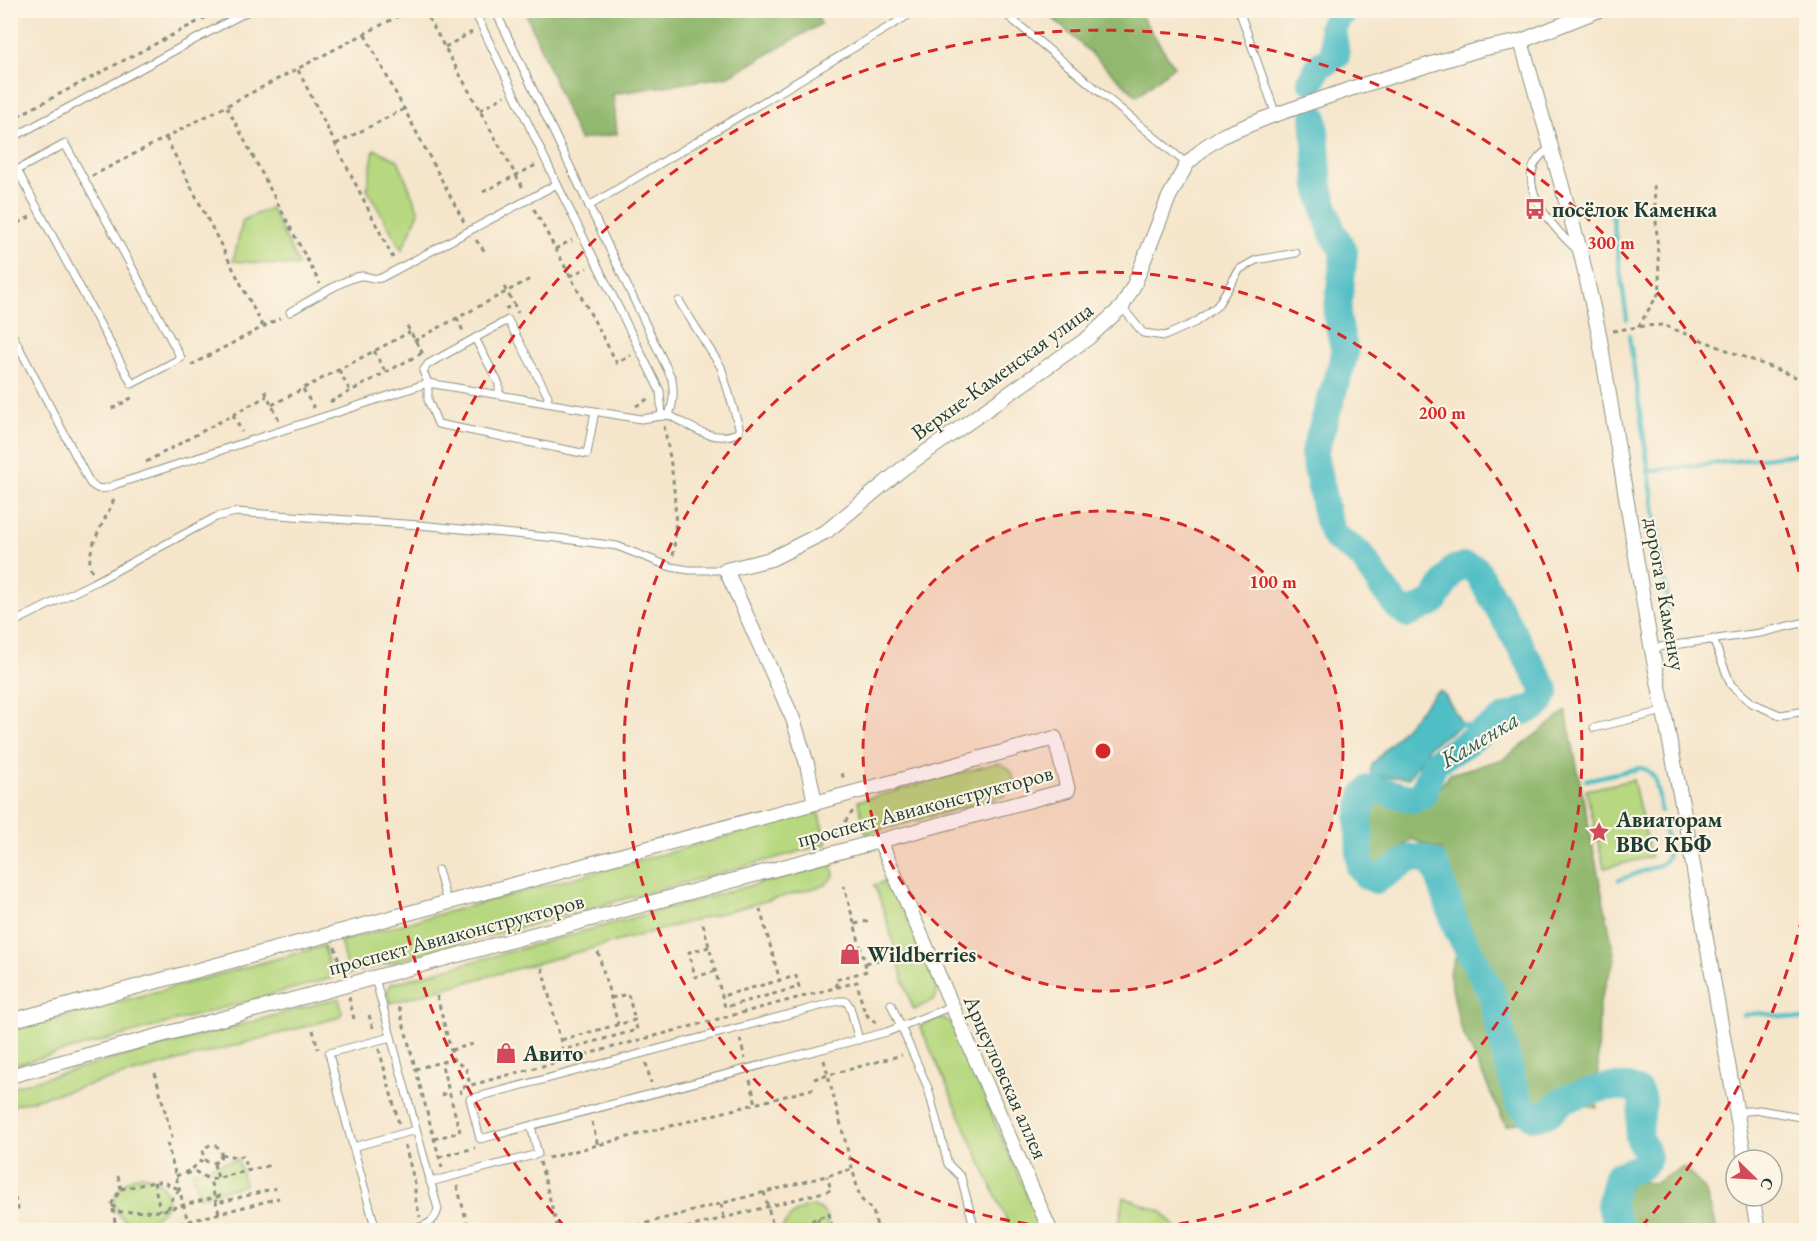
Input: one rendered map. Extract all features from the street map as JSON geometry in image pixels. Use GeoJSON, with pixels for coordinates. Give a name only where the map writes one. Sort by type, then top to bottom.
{"type":"FeatureCollection","features":[{"type":"Feature","properties":{"kind":"street","name":"Верхне-Каменская улица"},"geometry":{"type":"LineString","coordinates":[[726,570],[771,559],[827,531],[902,469],[1088,338],[1122,307],[1134,285],[1169,197],[1187,164],[1205,147],[1224,135],[1276,115],[1481,49],[1521,40],[1599,10]]}},
{"type":"Feature","properties":{"kind":"street","name":"дорога в Каменку"},"geometry":{"type":"LineString","coordinates":[[1521,40],[1581,254],[1599,334],[1652,648],[1743,1148]]}},
{"type":"Feature","properties":{"kind":"street"},"geometry":{"type":"LineString","coordinates":[[726,570],[793,719],[807,764],[815,803]]}},
{"type":"Feature","properties":{"kind":"street","name":"проспект Авиаконструкторов"},"geometry":{"type":"LineString","coordinates":[[10,1021],[1055,738],[1068,790],[10,1076]]}},
{"type":"Feature","properties":{"kind":"street","name":"Арцеуловская аллея"},"geometry":{"type":"LineString","coordinates":[[880,841],[1050,1230]]}},
{"type":"Feature","properties":{"kind":"street"},"geometry":{"type":"LineString","coordinates":[[1754,1208],[1758,1230]]}},
{"type":"Feature","properties":{"kind":"lane"},"geometry":{"type":"LineString","coordinates":[[10,139],[250,10]]}},
{"type":"Feature","properties":{"kind":"lane"},"geometry":{"type":"LineString","coordinates":[[474,10],[545,160],[660,391],[665,416]]}},
{"type":"Feature","properties":{"kind":"lane"},"geometry":{"type":"LineString","coordinates":[[495,10],[672,379],[674,397],[665,416]]}},
{"type":"Feature","properties":{"kind":"lane"},"geometry":{"type":"LineString","coordinates":[[589,206],[917,10]]}},
{"type":"Feature","properties":{"kind":"lane"},"geometry":{"type":"LineString","coordinates":[[998,10],[1187,164]]}},
{"type":"Feature","properties":{"kind":"lane"},"geometry":{"type":"LineString","coordinates":[[1239,10],[1276,115]]}},
{"type":"Feature","properties":{"kind":"lane"},"geometry":{"type":"LineString","coordinates":[[65,144],[85,180],[181,358],[132,384],[14,171],[65,144]]}},
{"type":"Feature","properties":{"kind":"lane"},"geometry":{"type":"LineString","coordinates":[[1551,148],[1540,154],[1533,164],[1532,185],[1542,211],[1554,229],[1581,254]]}},
{"type":"Feature","properties":{"kind":"lane"},"geometry":{"type":"LineString","coordinates":[[290,312],[351,280],[362,276],[377,279],[557,184]]}},
{"type":"Feature","properties":{"kind":"lane"},"geometry":{"type":"LineString","coordinates":[[1122,307],[1143,333],[1165,336],[1196,322],[1217,306],[1240,269],[1256,260],[1296,253]]}},
{"type":"Feature","properties":{"kind":"lane"},"geometry":{"type":"LineString","coordinates":[[10,330],[90,483],[96,489],[104,490],[428,383],[641,419],[665,416],[706,435],[720,437],[739,432],[721,367],[679,301]]}},
{"type":"Feature","properties":{"kind":"lane"},"geometry":{"type":"LineString","coordinates":[[547,403],[548,396],[508,320],[428,364],[423,372],[428,383],[428,400],[438,424],[587,454],[595,411]]}},
{"type":"Feature","properties":{"kind":"lane"},"geometry":{"type":"LineString","coordinates":[[475,338],[499,384],[499,395]]}},
{"type":"Feature","properties":{"kind":"lane"},"geometry":{"type":"LineString","coordinates":[[10,624],[98,581],[216,517],[236,512],[419,525],[557,538],[617,546],[672,567],[689,570],[726,570]]}},
{"type":"Feature","properties":{"kind":"lane"},"geometry":{"type":"LineString","coordinates":[[1652,648],[1760,633],[1806,622]]}},
{"type":"Feature","properties":{"kind":"lane"},"geometry":{"type":"LineString","coordinates":[[1713,639],[1731,685],[1752,703],[1780,715],[1806,711]]}},
{"type":"Feature","properties":{"kind":"lane"},"geometry":{"type":"LineString","coordinates":[[1594,728],[1664,711]]}},
{"type":"Feature","properties":{"kind":"lane"},"geometry":{"type":"LineString","coordinates":[[438,870],[447,902]]}},
{"type":"Feature","properties":{"kind":"lane"},"geometry":{"type":"LineString","coordinates":[[375,978],[438,1209],[436,1218],[429,1224],[406,1230]]}},
{"type":"Feature","properties":{"kind":"lane"},"geometry":{"type":"LineString","coordinates":[[859,1040],[850,1007],[846,1002],[839,1001],[470,1099],[480,1139],[859,1040],[901,1028],[952,1006]]}},
{"type":"Feature","properties":{"kind":"lane"},"geometry":{"type":"LineString","coordinates":[[891,1005],[928,1088],[948,1164],[961,1177],[975,1230]]}},
{"type":"Feature","properties":{"kind":"lane"},"geometry":{"type":"LineString","coordinates":[[376,1230],[329,1053],[391,1037]]}},
{"type":"Feature","properties":{"kind":"lane"},"geometry":{"type":"LineString","coordinates":[[1736,1113],[1760,1110],[1806,1118]]}},
{"type":"Feature","properties":{"kind":"lane"},"geometry":{"type":"LineString","coordinates":[[430,1182],[538,1154],[531,1126]]}},
{"type":"Feature","properties":{"kind":"lane"},"geometry":{"type":"LineString","coordinates":[[353,1147],[416,1130]]}},
{"type":"Feature","properties":{"kind":"lane"},"geometry":{"type":"LineString","coordinates":[[10,1219],[14,1230]]}},
{"type":"Feature","properties":{"kind":"path"},"geometry":{"type":"LineString","coordinates":[[10,120],[220,10]]}},
{"type":"Feature","properties":{"kind":"path"},"geometry":{"type":"LineString","coordinates":[[85,180],[410,10]]}},
{"type":"Feature","properties":{"kind":"path"},"geometry":{"type":"LineString","coordinates":[[445,47],[482,27]]}},
{"type":"Feature","properties":{"kind":"path"},"geometry":{"type":"LineString","coordinates":[[365,35],[468,231],[486,253]]}},
{"type":"Feature","properties":{"kind":"path"},"geometry":{"type":"LineString","coordinates":[[298,70],[398,268]]}},
{"type":"Feature","properties":{"kind":"path"},"geometry":{"type":"LineString","coordinates":[[480,110],[513,92]]}},
{"type":"Feature","properties":{"kind":"path"},"geometry":{"type":"LineString","coordinates":[[227,107],[325,293]]}},
{"type":"Feature","properties":{"kind":"path"},"geometry":{"type":"LineString","coordinates":[[336,144],[404,109]]}},
{"type":"Feature","properties":{"kind":"path"},"geometry":{"type":"LineString","coordinates":[[166,138],[263,327]]}},
{"type":"Feature","properties":{"kind":"path"},"geometry":{"type":"LineString","coordinates":[[483,192],[545,160]]}},
{"type":"Feature","properties":{"kind":"path"},"geometry":{"type":"LineString","coordinates":[[1638,327],[1660,291],[1654,185]]}},
{"type":"Feature","properties":{"kind":"path"},"geometry":{"type":"LineString","coordinates":[[10,227],[32,216]]}},
{"type":"Feature","properties":{"kind":"path"},"geometry":{"type":"LineString","coordinates":[[555,249],[582,235]]}},
{"type":"Feature","properties":{"kind":"path"},"geometry":{"type":"LineString","coordinates":[[570,276],[596,263]]}},
{"type":"Feature","properties":{"kind":"path"},"geometry":{"type":"LineString","coordinates":[[414,341],[532,278]]}},
{"type":"Feature","properties":{"kind":"path"},"geometry":{"type":"LineString","coordinates":[[504,287],[514,304]]}},
{"type":"Feature","properties":{"kind":"path"},"geometry":{"type":"LineString","coordinates":[[10,310],[16,321]]}},
{"type":"Feature","properties":{"kind":"path"},"geometry":{"type":"LineString","coordinates":[[183,369],[290,312]]}},
{"type":"Feature","properties":{"kind":"path"},"geometry":{"type":"LineString","coordinates":[[457,318],[463,331]]}},
{"type":"Feature","properties":{"kind":"path"},"geometry":{"type":"LineString","coordinates":[[1599,334],[1663,325],[1806,381]]}},
{"type":"Feature","properties":{"kind":"path"},"geometry":{"type":"LineString","coordinates":[[407,326],[428,364]]}},
{"type":"Feature","properties":{"kind":"path"},"geometry":{"type":"LineString","coordinates":[[272,405],[410,332]]}},
{"type":"Feature","properties":{"kind":"path"},"geometry":{"type":"LineString","coordinates":[[374,351],[386,373]]}},
{"type":"Feature","properties":{"kind":"path"},"geometry":{"type":"LineString","coordinates":[[339,370],[350,391]]}},
{"type":"Feature","properties":{"kind":"path"},"geometry":{"type":"LineString","coordinates":[[303,389],[315,410]]}},
{"type":"Feature","properties":{"kind":"path"},"geometry":{"type":"LineString","coordinates":[[265,391],[284,430]]}},
{"type":"Feature","properties":{"kind":"path"},"geometry":{"type":"LineString","coordinates":[[112,409],[138,394]]}},
{"type":"Feature","properties":{"kind":"path"},"geometry":{"type":"LineString","coordinates":[[138,466],[267,396]]}},
{"type":"Feature","properties":{"kind":"path"},"geometry":{"type":"LineString","coordinates":[[232,415],[247,442]]}},
{"type":"Feature","properties":{"kind":"path"},"geometry":{"type":"LineString","coordinates":[[665,416],[676,529],[672,567]]}},
{"type":"Feature","properties":{"kind":"path"},"geometry":{"type":"LineString","coordinates":[[98,581],[90,566],[90,555],[114,497]]}},
{"type":"Feature","properties":{"kind":"path"},"geometry":{"type":"LineString","coordinates":[[839,842],[836,834],[853,811],[851,804]]}},
{"type":"Feature","properties":{"kind":"path"},"geometry":{"type":"LineString","coordinates":[[837,987],[835,980],[867,971],[844,886]]}},
{"type":"Feature","properties":{"kind":"path"},"geometry":{"type":"LineString","coordinates":[[760,909],[780,981]]}},
{"type":"Feature","properties":{"kind":"path"},"geometry":{"type":"LineString","coordinates":[[855,924],[868,921]]}},
{"type":"Feature","properties":{"kind":"path"},"geometry":{"type":"LineString","coordinates":[[703,924],[716,971],[722,996],[725,1006],[799,987],[796,976],[722,996]]}},
{"type":"Feature","properties":{"kind":"path"},"geometry":{"type":"LineString","coordinates":[[334,943],[343,977]]}},
{"type":"Feature","properties":{"kind":"path"},"geometry":{"type":"LineString","coordinates":[[709,947],[689,952],[695,977],[716,971]]}},
{"type":"Feature","properties":{"kind":"path"},"geometry":{"type":"LineString","coordinates":[[598,952],[618,1024]]}},
{"type":"Feature","properties":{"kind":"path"},"geometry":{"type":"LineString","coordinates":[[866,963],[885,958]]}},
{"type":"Feature","properties":{"kind":"path"},"geometry":{"type":"LineString","coordinates":[[542,968],[563,1050],[638,1030],[628,994],[611,998]]}},
{"type":"Feature","properties":{"kind":"path"},"geometry":{"type":"LineString","coordinates":[[348,995],[354,1019]]}},
{"type":"Feature","properties":{"kind":"path"},"geometry":{"type":"LineString","coordinates":[[437,996],[453,1059],[466,1069],[469,1078]]}},
{"type":"Feature","properties":{"kind":"path"},"geometry":{"type":"LineString","coordinates":[[399,1007],[445,1178]]}},
{"type":"Feature","properties":{"kind":"path"},"geometry":{"type":"LineString","coordinates":[[561,1040],[635,1020]]}},
{"type":"Feature","properties":{"kind":"path"},"geometry":{"type":"LineString","coordinates":[[451,1050],[477,1043]]}},
{"type":"Feature","properties":{"kind":"path"},"geometry":{"type":"LineString","coordinates":[[822,1050],[860,1198],[873,1211],[878,1230]]}},
{"type":"Feature","properties":{"kind":"path"},"geometry":{"type":"LineString","coordinates":[[814,1078],[912,1052]]}},
{"type":"Feature","properties":{"kind":"path"},"geometry":{"type":"LineString","coordinates":[[643,1053],[654,1094]]}},
{"type":"Feature","properties":{"kind":"path"},"geometry":{"type":"LineString","coordinates":[[415,1069],[453,1059]]}},
{"type":"Feature","properties":{"kind":"path"},"geometry":{"type":"LineString","coordinates":[[434,1139],[460,1132],[441,1062]]}},
{"type":"Feature","properties":{"kind":"path"},"geometry":{"type":"LineString","coordinates":[[155,1073],[173,1142]]}},
{"type":"Feature","properties":{"kind":"path"},"geometry":{"type":"LineString","coordinates":[[530,1163],[816,1088]]}},
{"type":"Feature","properties":{"kind":"path"},"geometry":{"type":"LineString","coordinates":[[441,1095],[450,1092]]}},
{"type":"Feature","properties":{"kind":"path"},"geometry":{"type":"LineString","coordinates":[[589,1111],[598,1146]]}},
{"type":"Feature","properties":{"kind":"path"},"geometry":{"type":"LineString","coordinates":[[167,1143],[188,1222]]}},
{"type":"Feature","properties":{"kind":"path"},"geometry":{"type":"LineString","coordinates":[[184,1174],[198,1165],[203,1158],[203,1150],[209,1145],[217,1147],[221,1154],[243,1156],[248,1171]]}},
{"type":"Feature","properties":{"kind":"path"},"geometry":{"type":"LineString","coordinates":[[439,1157],[459,1152]]}},
{"type":"Feature","properties":{"kind":"path"},"geometry":{"type":"LineString","coordinates":[[214,1164],[218,1162],[221,1154]]}},
{"type":"Feature","properties":{"kind":"path"},"geometry":{"type":"LineString","coordinates":[[203,1158],[206,1162],[214,1164]]}},
{"type":"Feature","properties":{"kind":"path"},"geometry":{"type":"LineString","coordinates":[[214,1164],[218,1178]]}},
{"type":"Feature","properties":{"kind":"path"},"geometry":{"type":"LineString","coordinates":[[176,1176],[196,1172],[210,1180],[271,1165]]}},
{"type":"Feature","properties":{"kind":"path"},"geometry":{"type":"LineString","coordinates":[[620,1230],[853,1169]]}},
{"type":"Feature","properties":{"kind":"path"},"geometry":{"type":"LineString","coordinates":[[543,1174],[558,1230]]}},
{"type":"Feature","properties":{"kind":"path"},"geometry":{"type":"LineString","coordinates":[[118,1176],[121,1189],[112,1205],[120,1230]]}},
{"type":"Feature","properties":{"kind":"path"},"geometry":{"type":"LineString","coordinates":[[454,1176],[469,1229],[456,1230]]}},
{"type":"Feature","properties":{"kind":"path"},"geometry":{"type":"LineString","coordinates":[[678,1230],[689,1229],[831,1190],[827,1176]]}},
{"type":"Feature","properties":{"kind":"path"},"geometry":{"type":"LineString","coordinates":[[10,1180],[21,1220]]}},
{"type":"Feature","properties":{"kind":"path"},"geometry":{"type":"LineString","coordinates":[[210,1180],[219,1214]]}},
{"type":"Feature","properties":{"kind":"path"},"geometry":{"type":"LineString","coordinates":[[154,1182],[160,1211]]}},
{"type":"Feature","properties":{"kind":"path"},"geometry":{"type":"LineString","coordinates":[[121,1189],[163,1182],[179,1190]]}},
{"type":"Feature","properties":{"kind":"path"},"geometry":{"type":"LineString","coordinates":[[112,1205],[120,1212],[160,1211],[214,1197],[220,1196],[222,1202],[276,1188]]}},
{"type":"Feature","properties":{"kind":"path"},"geometry":{"type":"LineString","coordinates":[[167,1209],[179,1190]]}},
{"type":"Feature","properties":{"kind":"path"},"geometry":{"type":"LineString","coordinates":[[764,1192],[774,1230]]}},
{"type":"Feature","properties":{"kind":"path"},"geometry":{"type":"LineString","coordinates":[[154,1230],[279,1198]]}},
{"type":"Feature","properties":{"kind":"path"},"geometry":{"type":"LineString","coordinates":[[721,1204],[724,1218]]}},
{"type":"Feature","properties":{"kind":"path"},"geometry":{"type":"LineString","coordinates":[[786,1230],[828,1214],[833,1230]]}},
{"type":"Feature","properties":{"kind":"path"},"geometry":{"type":"LineString","coordinates":[[814,1230],[820,1216]]}},
{"type":"Feature","properties":{"kind":"path"},"geometry":{"type":"LineString","coordinates":[[638,1226],[640,1230]]}},
{"type":"Feature","properties":{"kind":"green space"},"geometry":{"type":"Polygon","coordinates":[[[525,11],[815,11],[821,24],[729,76],[613,94],[617,134],[579,140],[525,11]]]}},
{"type":"Feature","properties":{"kind":"green space"},"geometry":{"type":"Polygon","coordinates":[[[1045,11],[1138,11],[1174,66],[1137,96],[1045,11]]]}},
{"type":"Feature","properties":{"kind":"green space"},"geometry":{"type":"Polygon","coordinates":[[[374,149],[398,160],[419,212],[402,250],[367,189],[374,149]]]}},
{"type":"Feature","properties":{"kind":"green space"},"geometry":{"type":"Polygon","coordinates":[[[271,208],[299,266],[233,261],[243,220],[271,208]]]}},
{"type":"Feature","properties":{"kind":"green space"},"geometry":{"type":"Polygon","coordinates":[[[1566,711],[1615,959],[1599,1004],[1597,1108],[1565,1103],[1540,1116],[1506,1126],[1460,1026],[1449,973],[1466,930],[1441,850],[1411,839],[1375,875],[1366,845],[1376,802],[1430,801],[1450,774],[1504,759],[1566,711]]]}},
{"type":"Feature","properties":{"kind":"green space"},"geometry":{"type":"Polygon","coordinates":[[[997,763],[1008,768],[1013,776],[1013,786],[1005,796],[866,834],[858,801],[997,763]]]}},
{"type":"Feature","properties":{"kind":"green space"},"geometry":{"type":"Polygon","coordinates":[[[1633,780],[1651,857],[1604,868],[1586,790],[1633,780]]]}},
{"type":"Feature","properties":{"kind":"green space"},"geometry":{"type":"Polygon","coordinates":[[[818,812],[827,844],[348,974],[340,941],[818,812]]]}},
{"type":"Feature","properties":{"kind":"green space"},"geometry":{"type":"Polygon","coordinates":[[[833,863],[834,876],[825,885],[390,1003],[387,991],[391,984],[833,863]]]}},
{"type":"Feature","properties":{"kind":"green space"},"geometry":{"type":"Polygon","coordinates":[[[891,880],[938,989],[935,999],[914,1010],[874,885],[891,880]]]}},
{"type":"Feature","properties":{"kind":"green space"},"geometry":{"type":"Polygon","coordinates":[[[324,946],[332,978],[11,1066],[11,1031],[324,946]]]}},
{"type":"Feature","properties":{"kind":"green space"},"geometry":{"type":"Polygon","coordinates":[[[339,998],[342,1012],[340,1017],[11,1106],[11,1087],[339,998]]]}},
{"type":"Feature","properties":{"kind":"green space"},"geometry":{"type":"Polygon","coordinates":[[[943,1018],[952,1024],[1042,1230],[1011,1230],[920,1026],[943,1018]]]}},
{"type":"Feature","properties":{"kind":"green space"},"geometry":{"type":"Polygon","coordinates":[[[238,1159],[245,1185],[199,1197],[192,1171],[238,1159]]]}},
{"type":"Feature","properties":{"kind":"green space"},"geometry":{"type":"Polygon","coordinates":[[[1684,1167],[1705,1190],[1717,1230],[1614,1230],[1618,1204],[1632,1181],[1655,1183],[1684,1167]]]}},
{"type":"Feature","properties":{"kind":"green space"},"geometry":{"type":"Polygon","coordinates":[[[141,1175],[160,1183],[168,1202],[156,1217],[140,1223],[124,1219],[113,1204],[122,1185],[141,1175]]]}},
{"type":"Feature","properties":{"kind":"green space"},"geometry":{"type":"Polygon","coordinates":[[[1124,1197],[1162,1212],[1178,1230],[1118,1230],[1124,1197]]]}},
{"type":"Feature","properties":{"kind":"green space"},"geometry":{"type":"Polygon","coordinates":[[[814,1206],[826,1215],[827,1230],[781,1230],[794,1214],[803,1208],[814,1206]]]}},
{"type":"Feature","properties":{"kind":"water"},"geometry":{"type":"Polygon","coordinates":[[[1440,691],[1445,695],[1461,722],[1460,726],[1429,746],[1409,778],[1374,776],[1370,771],[1372,765],[1434,694],[1440,691]]]}},
{"type":"Feature","properties":{"kind":"waterway","name":"Каменка"},"geometry":{"type":"LineString","coordinates":[[1311,81],[1319,66],[1336,56],[1332,27],[1345,10]]}},
{"type":"Feature","properties":{"kind":"waterway","name":"Каменка"},"geometry":{"type":"LineString","coordinates":[[1314,117],[1319,187],[1331,229],[1344,252],[1337,317],[1345,353],[1314,454],[1327,517],[1334,536],[1362,556],[1382,587],[1398,607],[1408,614],[1433,602],[1454,569],[1465,566],[1476,569],[1546,691],[1538,706],[1505,718],[1434,763],[1423,794],[1414,799],[1371,788],[1364,795],[1359,819],[1360,867],[1367,876],[1376,880],[1411,858],[1420,858],[1433,863],[1457,929],[1491,991],[1519,1102],[1533,1117],[1549,1113],[1566,1098],[1607,1087],[1628,1087],[1639,1092],[1643,1102],[1639,1137],[1648,1157],[1642,1166],[1617,1176],[1610,1205],[1621,1230]]}},
{"type":"Feature","properties":{"kind":"waterway"},"geometry":{"type":"LineString","coordinates":[[1611,206],[1627,319]]}},
{"type":"Feature","properties":{"kind":"waterway"},"geometry":{"type":"LineString","coordinates":[[1629,335],[1669,611]]}},
{"type":"Feature","properties":{"kind":"waterway"},"geometry":{"type":"LineString","coordinates":[[1648,471],[1806,453]]}},
{"type":"Feature","properties":{"kind":"waterway"},"geometry":{"type":"LineString","coordinates":[[1461,724],[1470,727],[1478,734]]}},
{"type":"Feature","properties":{"kind":"waterway"},"geometry":{"type":"LineString","coordinates":[[1586,780],[1641,768],[1647,770],[1657,785],[1661,811]]}},
{"type":"Feature","properties":{"kind":"waterway"},"geometry":{"type":"LineString","coordinates":[[1619,880],[1662,864],[1667,856],[1668,846],[1664,825]]}},
{"type":"Feature","properties":{"kind":"waterway"},"geometry":{"type":"LineString","coordinates":[[1744,1015],[1760,1013],[1806,1020]]}},
{"type":"Feature","properties":{"kind":"place","name":"посёлок Каменка"},"geometry":{"type":"Point","coordinates":[1535,209]}},
{"type":"Feature","properties":{"kind":"place","name":"Авиаторам ВВС КБФ"},"geometry":{"type":"Point","coordinates":[1599,832]}},
{"type":"Feature","properties":{"kind":"place","name":"Wildberries"},"geometry":{"type":"Point","coordinates":[850,954]}},
{"type":"Feature","properties":{"kind":"place","name":"Авито"},"geometry":{"type":"Point","coordinates":[506,1053]}}]}
